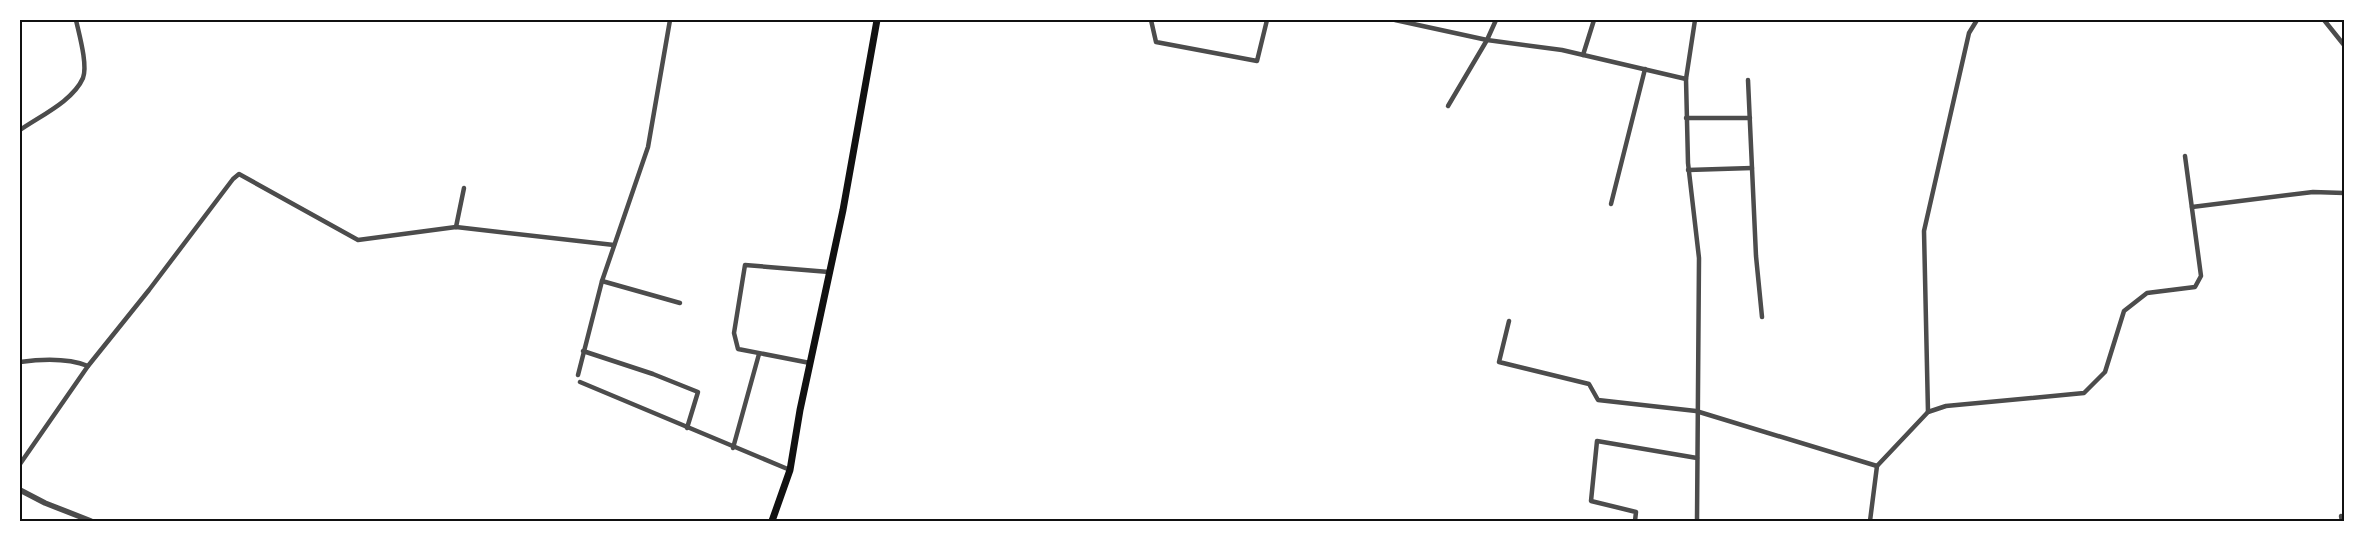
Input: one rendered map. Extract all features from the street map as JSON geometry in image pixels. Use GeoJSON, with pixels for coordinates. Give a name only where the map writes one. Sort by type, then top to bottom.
{"type":"FeatureCollection","features":[{"type":"Feature","properties":{"kind":"main road"},"geometry":{"type":"LineString","coordinates":[[772,521],[790,470],[800,410],[829,272],[877,20]]}},
{"type":"Feature","properties":{"kind":"street"},"geometry":{"type":"LineString","coordinates":[[20,130],[70,96],[83,77],[82,49],[76,20]]}},
{"type":"Feature","properties":{"kind":"street"},"geometry":{"type":"LineString","coordinates":[[578,375],[602,280],[648,147],[670,20]]}},
{"type":"Feature","properties":{"kind":"street"},"geometry":{"type":"LineString","coordinates":[[1151,20],[1156,42],[1257,61],[1267,20]]}},
{"type":"Feature","properties":{"kind":"street"},"geometry":{"type":"LineString","coordinates":[[1395,20],[1487,40],[1562,50],[1686,79]]}},
{"type":"Feature","properties":{"kind":"street"},"geometry":{"type":"LineString","coordinates":[[1448,106],[1487,40],[1496,20]]}},
{"type":"Feature","properties":{"kind":"street"},"geometry":{"type":"LineString","coordinates":[[1583,55],[1594,20]]}},
{"type":"Feature","properties":{"kind":"street"},"geometry":{"type":"LineString","coordinates":[[1695,20],[1686,79],[1686,118],[1688,170],[1698,258],[1697,521]]}},
{"type":"Feature","properties":{"kind":"street"},"geometry":{"type":"LineString","coordinates":[[1928,412],[1924,231],[1969,33],[1977,20]]}},
{"type":"Feature","properties":{"kind":"street"},"geometry":{"type":"LineString","coordinates":[[2324,20],[2344,45]]}},
{"type":"Feature","properties":{"kind":"street"},"geometry":{"type":"LineString","coordinates":[[1611,204],[1645,69]]}},
{"type":"Feature","properties":{"kind":"street"},"geometry":{"type":"LineString","coordinates":[[1748,80],[1756,256],[1762,317]]}},
{"type":"Feature","properties":{"kind":"street"},"geometry":{"type":"LineString","coordinates":[[1686,118],[1750,118]]}},
{"type":"Feature","properties":{"kind":"street"},"geometry":{"type":"LineString","coordinates":[[1870,521],[1877,466],[1928,412],[1946,406],[2084,392],[2104,372],[2124,312],[2147,293],[2195,287],[2201,276],[2185,156]]}},
{"type":"Feature","properties":{"kind":"street"},"geometry":{"type":"LineString","coordinates":[[1688,170],[1752,168]]}},
{"type":"Feature","properties":{"kind":"street"},"geometry":{"type":"LineString","coordinates":[[20,464],[88,366],[150,290],[233,179],[240,174],[358,240],[456,227],[614,245]]}},
{"type":"Feature","properties":{"kind":"street"},"geometry":{"type":"LineString","coordinates":[[456,227],[464,188]]}},
{"type":"Feature","properties":{"kind":"street"},"geometry":{"type":"LineString","coordinates":[[2192,207],[2313,192],[2344,193]]}},
{"type":"Feature","properties":{"kind":"street"},"geometry":{"type":"LineString","coordinates":[[810,363],[738,349],[734,333],[745,264],[829,272]]}},
{"type":"Feature","properties":{"kind":"street"},"geometry":{"type":"LineString","coordinates":[[602,280],[680,304]]}},
{"type":"Feature","properties":{"kind":"street"},"geometry":{"type":"LineString","coordinates":[[1509,321],[1499,362],[1589,384],[1598,400],[1696,411],[1877,466]]}},
{"type":"Feature","properties":{"kind":"street"},"geometry":{"type":"LineString","coordinates":[[583,352],[653,374],[698,392],[687,428]]}},
{"type":"Feature","properties":{"kind":"street"},"geometry":{"type":"LineString","coordinates":[[733,448],[759,354]]}},
{"type":"Feature","properties":{"kind":"street"},"geometry":{"type":"LineString","coordinates":[[20,362],[35,360],[78,362],[88,366]]}},
{"type":"Feature","properties":{"kind":"street"},"geometry":{"type":"LineString","coordinates":[[580,382],[733,448],[790,470]]}},
{"type":"Feature","properties":{"kind":"street"},"geometry":{"type":"LineString","coordinates":[[1635,521],[1636,512],[1591,501],[1597,440],[1697,458]]}},
{"type":"Feature","properties":{"kind":"street"},"geometry":{"type":"LineString","coordinates":[[20,490],[45,503],[91,521]]}}]}
